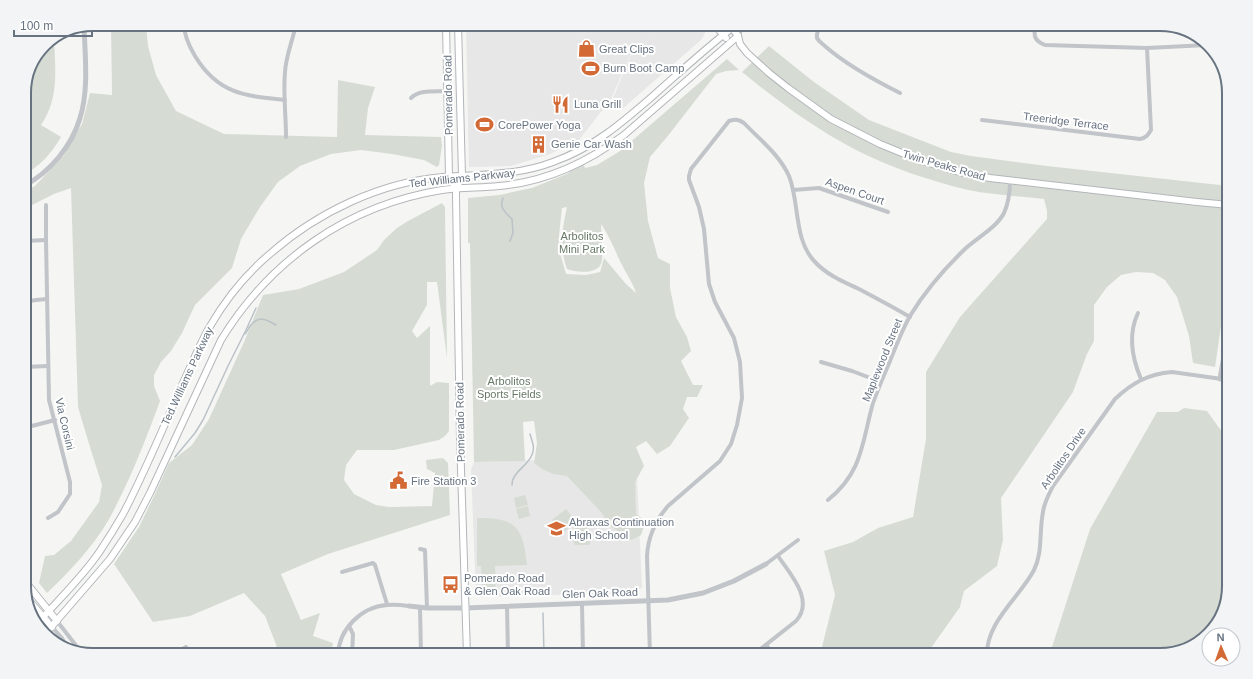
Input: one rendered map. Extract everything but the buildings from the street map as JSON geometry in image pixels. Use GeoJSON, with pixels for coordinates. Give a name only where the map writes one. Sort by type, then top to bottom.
{"type":"FeatureCollection","features":[{"type":"Feature","properties":{"kind":"main road","name":"Pomerado Road"},"geometry":{"type":"LineString","coordinates":[[446,31],[449,177],[456,189]]}},
{"type":"Feature","properties":{"kind":"main road","name":"Pomerado Road"},"geometry":{"type":"LineString","coordinates":[[458,31],[462,176],[456,189],[460,438],[467,648]]}},
{"type":"Feature","properties":{"kind":"main road"},"geometry":{"type":"LineString","coordinates":[[720,31],[729,43],[740,44]]}},
{"type":"Feature","properties":{"kind":"main road","name":"Ted Williams Parkway"},"geometry":{"type":"LineString","coordinates":[[40,620],[100,552],[122,514],[141,476],[195,355],[210,327],[225,304],[245,279],[270,253],[302,229],[331,211],[362,197],[411,182],[449,177],[497,175],[524,171],[554,162],[586,147],[621,123],[727,31]]}},
{"type":"Feature","properties":{"kind":"main road","name":"Twin Peaks Road"},"geometry":{"type":"LineString","coordinates":[[734,31],[738,36],[740,44],[747,53],[788,88],[831,119],[880,144],[919,160],[960,172],[990,178],[1222,204]]}},
{"type":"Feature","properties":{"kind":"main road","name":"Ted Williams Parkway"},"geometry":{"type":"LineString","coordinates":[[49,630],[110,559],[135,522],[150,494],[221,340],[234,319],[258,289],[283,265],[312,243],[343,223],[360,214],[414,195],[456,189],[499,186],[535,180],[589,158],[624,135],[738,36]]}},
{"type":"Feature","properties":{"kind":"main road"},"geometry":{"type":"LineString","coordinates":[[31,589],[57,621]]}},
{"type":"Feature","properties":{"kind":"main road"},"geometry":{"type":"LineString","coordinates":[[34,607],[52,627]]}},
{"type":"Feature","properties":{"kind":"street"},"geometry":{"type":"LineString","coordinates":[[185,31],[189,47],[200,66],[216,81],[243,95],[285,100]]}},
{"type":"Feature","properties":{"kind":"street"},"geometry":{"type":"LineString","coordinates":[[286,137],[285,72],[289,47],[295,31]]}},
{"type":"Feature","properties":{"kind":"street"},"geometry":{"type":"LineString","coordinates":[[738,36],[740,31]]}},
{"type":"Feature","properties":{"kind":"street"},"geometry":{"type":"LineString","coordinates":[[818,31],[818,40],[836,56],[875,80],[900,93]]}},
{"type":"Feature","properties":{"kind":"street"},"geometry":{"type":"LineString","coordinates":[[1034,31],[1034,34],[1038,42],[1045,45],[1147,48],[1200,45]]}},
{"type":"Feature","properties":{"kind":"street"},"geometry":{"type":"LineString","coordinates":[[31,182],[52,165],[60,155],[71,140],[80,118],[84,101],[85,81],[84,32]]}},
{"type":"Feature","properties":{"kind":"street","name":"Treeridge Terrace"},"geometry":{"type":"LineString","coordinates":[[982,120],[1140,139],[1147,136],[1151,130],[1147,48]]}},
{"type":"Feature","properties":{"kind":"street"},"geometry":{"type":"LineString","coordinates":[[410,98],[420,92],[448,92]]}},
{"type":"Feature","properties":{"kind":"street"},"geometry":{"type":"LineString","coordinates":[[650,648],[647,556],[648,542],[652,530],[668,506],[720,461],[731,444],[737,425],[742,398],[740,362],[734,338],[715,302],[709,284],[704,229],[699,207],[690,184],[689,176],[691,169],[729,121],[734,119],[744,123],[773,151],[784,164],[793,190],[801,236],[807,250],[815,262],[831,275],[910,317]]}},
{"type":"Feature","properties":{"kind":"street","name":"Maplewood Street"},"geometry":{"type":"LineString","coordinates":[[828,500],[849,478],[860,457],[874,402],[881,382],[899,338],[910,317],[931,285],[950,263],[997,222],[1004,213],[1010,190],[1010,180]]}},
{"type":"Feature","properties":{"kind":"street","name":"Aspen Court"},"geometry":{"type":"LineString","coordinates":[[793,190],[819,188],[888,212]]}},
{"type":"Feature","properties":{"kind":"street","name":"Via Corsini"},"geometry":{"type":"LineString","coordinates":[[46,204],[48,366],[50,400],[70,482],[70,494],[58,512],[48,518]]}},
{"type":"Feature","properties":{"kind":"street"},"geometry":{"type":"LineString","coordinates":[[31,241],[46,240]]}},
{"type":"Feature","properties":{"kind":"street"},"geometry":{"type":"LineString","coordinates":[[31,301],[47,299]]}},
{"type":"Feature","properties":{"kind":"street"},"geometry":{"type":"LineString","coordinates":[[1138,313],[1133,324],[1133,353],[1135,366],[1141,379]]}},
{"type":"Feature","properties":{"kind":"street"},"geometry":{"type":"LineString","coordinates":[[821,362],[852,371],[881,382]]}},
{"type":"Feature","properties":{"kind":"street"},"geometry":{"type":"LineString","coordinates":[[31,367],[48,366]]}},
{"type":"Feature","properties":{"kind":"street"},"geometry":{"type":"LineString","coordinates":[[1220,379],[1222,368]]}},
{"type":"Feature","properties":{"kind":"street","name":"Arbolitos Drive"},"geometry":{"type":"LineString","coordinates":[[988,648],[995,626],[1003,612],[1026,584],[1035,568],[1039,556],[1043,511],[1051,491],[1115,399],[1126,389],[1141,379],[1163,373],[1172,372],[1220,379]]}},
{"type":"Feature","properties":{"kind":"street"},"geometry":{"type":"LineString","coordinates":[[31,426],[55,420]]}},
{"type":"Feature","properties":{"kind":"street","name":"Glen Oak Road"},"geometry":{"type":"LineString","coordinates":[[387,604],[420,608],[465,608],[649,602],[668,600],[703,593],[734,581],[766,564],[798,540]]}},
{"type":"Feature","properties":{"kind":"street"},"geometry":{"type":"LineString","coordinates":[[420,549],[425,550],[427,608]]}},
{"type":"Feature","properties":{"kind":"street"},"geometry":{"type":"LineString","coordinates":[[762,648],[796,621],[803,608],[803,596],[778,556]]}},
{"type":"Feature","properties":{"kind":"street"},"geometry":{"type":"LineString","coordinates":[[339,648],[341,640],[352,622],[372,608],[387,604],[375,565],[372,564],[342,572]]}},
{"type":"Feature","properties":{"kind":"street"},"geometry":{"type":"LineString","coordinates":[[582,604],[583,648]]}},
{"type":"Feature","properties":{"kind":"street"},"geometry":{"type":"LineString","coordinates":[[507,606],[508,648]]}},
{"type":"Feature","properties":{"kind":"street"},"geometry":{"type":"LineString","coordinates":[[420,608],[421,648]]}},
{"type":"Feature","properties":{"kind":"street"},"geometry":{"type":"LineString","coordinates":[[57,621],[75,646]]}},
{"type":"Feature","properties":{"kind":"street"},"geometry":{"type":"LineString","coordinates":[[349,626],[353,634],[352,648]]}},
{"type":"Feature","properties":{"kind":"street"},"geometry":{"type":"LineString","coordinates":[[52,627],[64,641]]}},
{"type":"Feature","properties":{"kind":"shaded area"},"geometry":{"type":"Polygon","coordinates":[[[466,31],[652,31],[649,35],[653,31],[706,31],[701,40],[621,110],[613,98],[630,57],[636,48],[630,56],[611,99],[579,140],[550,154],[511,166],[469,167],[466,31]]]}},
{"type":"Feature","properties":{"kind":"shaded area","name":"Abraxas Continuation High School"},"geometry":{"type":"Polygon","coordinates":[[[636,457],[642,587],[636,593],[478,596],[476,593],[471,470],[474,462],[636,457]]]}},
{"type":"Feature","properties":{"kind":"green space"},"geometry":{"type":"Polygon","coordinates":[[[111,31],[147,31],[148,46],[156,75],[176,111],[224,134],[337,137],[338,80],[375,87],[368,108],[365,135],[441,137],[442,146],[439,165],[437,167],[424,160],[361,150],[331,154],[300,166],[278,182],[260,207],[241,239],[232,268],[195,305],[182,333],[171,351],[161,362],[154,375],[154,386],[160,401],[123,492],[108,521],[95,541],[80,559],[47,593],[39,583],[45,556],[54,555],[71,541],[99,502],[102,485],[78,407],[71,188],[54,194],[31,206],[31,188],[35,186],[64,155],[82,124],[90,93],[112,95],[111,31]]]}},
{"type":"Feature","properties":{"kind":"green space"},"geometry":{"type":"Polygon","coordinates":[[[54,44],[54,93],[47,114],[41,125],[61,137],[45,159],[31,170],[31,89],[37,65],[54,44]]]}},
{"type":"Feature","properties":{"kind":"green space"},"geometry":{"type":"Polygon","coordinates":[[[769,46],[814,82],[869,120],[951,152],[1047,166],[1222,185],[1222,320],[1215,367],[1193,363],[1189,336],[1177,297],[1165,280],[1153,273],[1136,272],[1121,275],[1107,287],[1094,305],[1094,341],[1087,354],[1073,392],[1001,498],[1003,540],[997,566],[964,591],[960,607],[931,648],[822,648],[835,595],[824,551],[853,542],[878,528],[913,517],[926,439],[926,372],[960,317],[1047,219],[1044,199],[968,190],[910,173],[881,162],[824,132],[768,93],[742,72],[769,46]]]}},
{"type":"Feature","properties":{"kind":"green space"},"geometry":{"type":"Polygon","coordinates":[[[727,59],[739,70],[726,71],[716,74],[650,157],[644,183],[648,221],[658,258],[670,264],[670,288],[676,317],[687,337],[691,351],[681,361],[693,385],[703,385],[697,397],[687,397],[683,409],[689,418],[670,446],[657,454],[646,441],[636,447],[644,466],[635,482],[636,514],[646,521],[641,535],[631,540],[610,526],[601,512],[567,476],[553,474],[534,463],[537,443],[534,421],[523,422],[525,461],[474,462],[468,198],[499,195],[532,188],[569,173],[584,165],[585,168],[597,165],[620,151],[727,59]],[[567,207],[562,208],[559,236],[559,250],[566,274],[586,275],[600,272],[604,258],[626,284],[636,293],[610,239],[601,224],[601,264],[595,270],[585,272],[567,269],[564,261],[562,238],[567,207]]]}},
{"type":"Feature","properties":{"kind":"green space"},"geometry":{"type":"Polygon","coordinates":[[[442,203],[445,207],[447,358],[437,282],[427,282],[427,305],[412,331],[417,338],[430,326],[430,386],[437,382],[449,383],[449,431],[439,440],[394,450],[357,450],[346,465],[344,480],[354,494],[376,505],[389,507],[432,506],[435,473],[427,469],[426,460],[443,458],[448,463],[450,515],[328,554],[281,574],[301,620],[320,613],[313,636],[333,643],[332,648],[277,648],[265,616],[244,593],[190,616],[153,622],[114,564],[139,527],[169,463],[192,445],[209,419],[244,342],[263,295],[299,289],[344,272],[377,250],[384,240],[397,228],[442,203]]]}},
{"type":"Feature","properties":{"kind":"green space"},"geometry":{"type":"Polygon","coordinates":[[[1184,408],[1207,411],[1222,432],[1222,586],[1220,602],[1216,614],[1207,627],[1201,627],[1201,633],[1195,638],[1172,647],[1053,648],[1052,647],[1090,529],[1157,412],[1178,412],[1184,408]]]}},
{"type":"Feature","properties":{"kind":"green space"},"geometry":{"type":"Polygon","coordinates":[[[525,495],[528,505],[516,508],[514,498],[525,495]]]}},
{"type":"Feature","properties":{"kind":"green space"},"geometry":{"type":"Polygon","coordinates":[[[528,506],[530,516],[519,519],[516,509],[528,506]]]}},
{"type":"Feature","properties":{"kind":"green space"},"geometry":{"type":"Polygon","coordinates":[[[566,509],[577,522],[562,533],[552,520],[566,509]]]}},
{"type":"Feature","properties":{"kind":"green space"},"geometry":{"type":"Polygon","coordinates":[[[477,518],[490,518],[509,523],[520,533],[523,541],[527,565],[495,566],[496,594],[482,595],[481,566],[477,566],[477,518]]]}},
{"type":"Feature","properties":{"kind":"green space"},"geometry":{"type":"Polygon","coordinates":[[[580,524],[589,525],[587,528],[593,535],[589,545],[575,545],[569,533],[580,524]]]}},
{"type":"Feature","properties":{"kind":"waterway"},"geometry":{"type":"LineString","coordinates":[[503,198],[502,207],[512,219],[513,233],[510,241]]}},
{"type":"Feature","properties":{"kind":"waterway"},"geometry":{"type":"LineString","coordinates":[[175,457],[195,433],[203,420],[256,308]]}},
{"type":"Feature","properties":{"kind":"waterway"},"geometry":{"type":"LineString","coordinates":[[245,334],[250,326],[259,319],[276,325]]}},
{"type":"Feature","properties":{"kind":"waterway"},"geometry":{"type":"LineString","coordinates":[[512,485],[515,475],[528,461],[533,451],[533,444],[530,434]]}},
{"type":"Feature","properties":{"kind":"waterway"},"geometry":{"type":"LineString","coordinates":[[543,613],[544,648]]}},
{"type":"Feature","properties":{"kind":"place","name":"Great Clips"},"geometry":{"type":"Point","coordinates":[586,49]}},
{"type":"Feature","properties":{"kind":"place","name":"Burn Boot Camp"},"geometry":{"type":"Point","coordinates":[590,68]}},
{"type":"Feature","properties":{"kind":"place","name":"Luna Grill"},"geometry":{"type":"Point","coordinates":[561,104]}},
{"type":"Feature","properties":{"kind":"place","name":"CorePower Yoga"},"geometry":{"type":"Point","coordinates":[485,125]}},
{"type":"Feature","properties":{"kind":"place","name":"Genie Car Wash"},"geometry":{"type":"Point","coordinates":[538,144]}},
{"type":"Feature","properties":{"kind":"place","name":"Fire Station 3"},"geometry":{"type":"Point","coordinates":[398,481]}},
{"type":"Feature","properties":{"kind":"place","name":"Abraxas Continuation High School"},"geometry":{"type":"Point","coordinates":[556,528]}},
{"type":"Feature","properties":{"kind":"place","name":"Pomerado Road & Glen Oak Road"},"geometry":{"type":"Point","coordinates":[451,584]}},
{"type":"Feature","properties":{"kind":"park label","name":"Arbolitos Mini Park"},"geometry":{"type":"Point","coordinates":[582,242]}},
{"type":"Feature","properties":{"kind":"park label","name":"Arbolitos Sports Fields"},"geometry":{"type":"Point","coordinates":[509,387]}}]}
